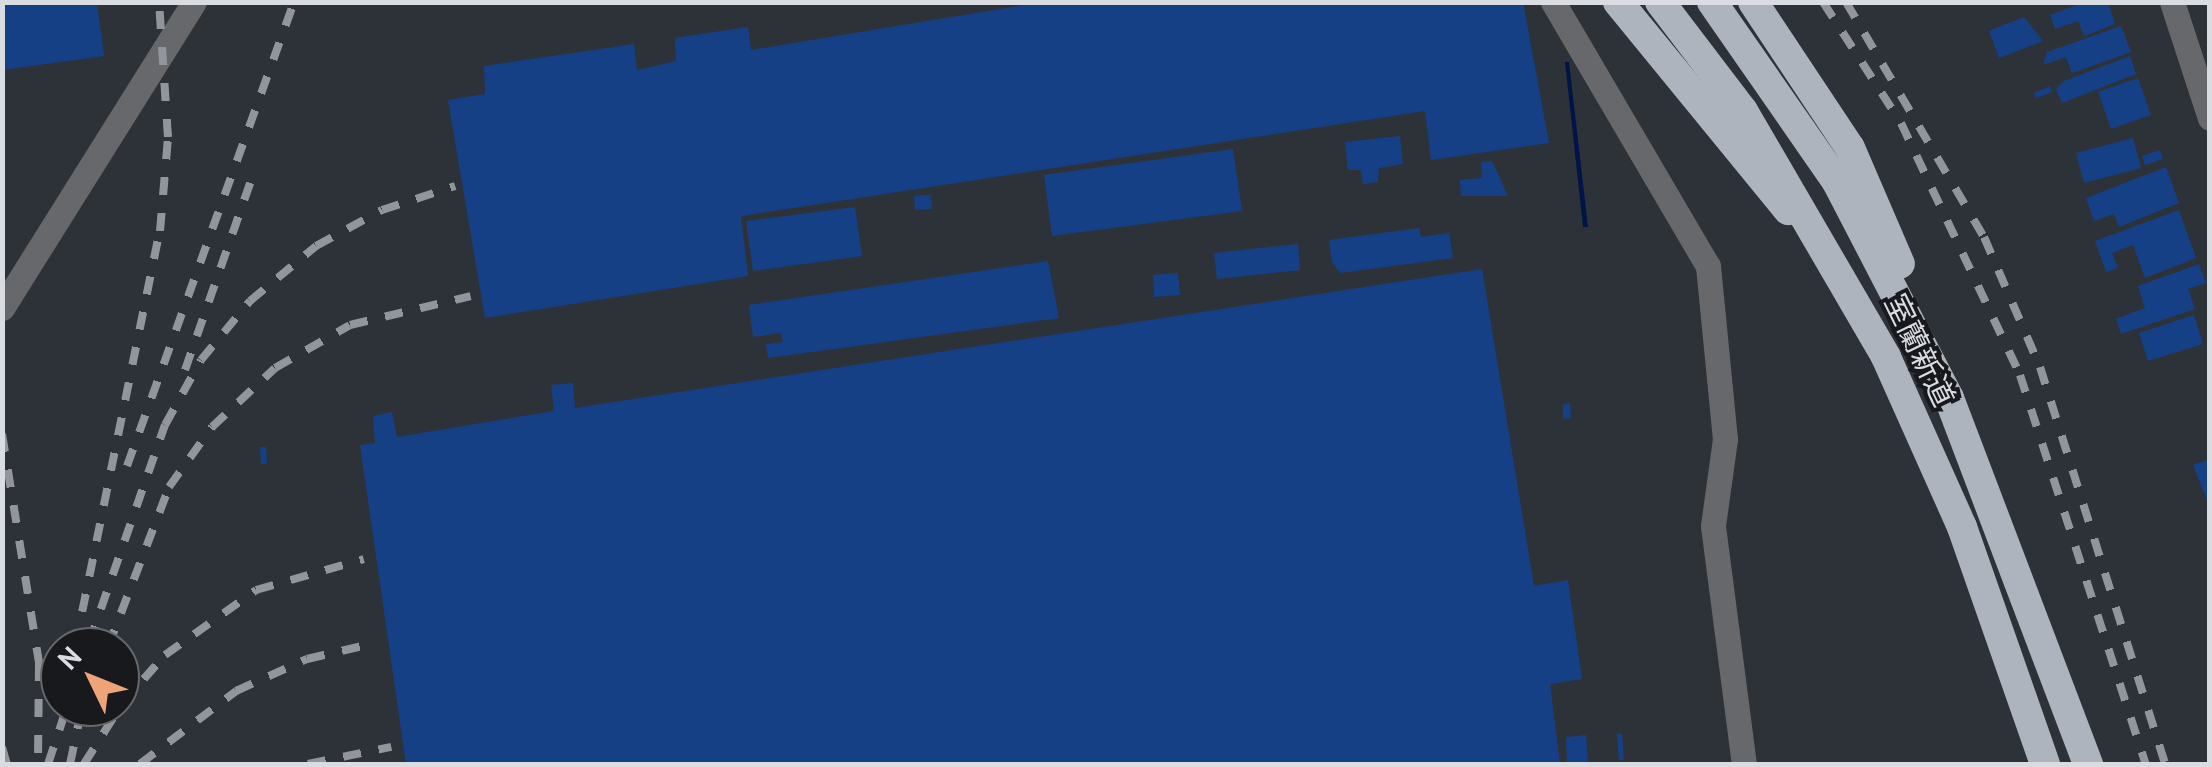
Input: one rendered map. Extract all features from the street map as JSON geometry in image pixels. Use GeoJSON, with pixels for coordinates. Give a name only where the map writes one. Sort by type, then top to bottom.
{"type":"FeatureCollection","features":[{"type":"Feature","properties":{"kind":"highway"},"geometry":{"type":"LineString","coordinates":[[1618,2],[1840,269]]}},
{"type":"Feature","properties":{"kind":"highway","name":"室蘭新道"},"geometry":{"type":"LineString","coordinates":[[1660,2],[1743,110],[1840,269],[1962,526],[2046,764]]}},
{"type":"Feature","properties":{"kind":"highway","name":"室蘭新道"},"geometry":{"type":"LineString","coordinates":[[1712,2],[1836,182],[1949,398],[2088,764]]}},
{"type":"Feature","properties":{"kind":"highway"},"geometry":{"type":"LineString","coordinates":[[1753,2],[1866,180],[1949,398]]}},
{"type":"Feature","properties":{"kind":"street"},"geometry":{"type":"LineString","coordinates":[[2,308],[194,2]]}},
{"type":"Feature","properties":{"kind":"street"},"geometry":{"type":"LineString","coordinates":[[1553,2],[1708,266],[1726,439],[1713,526],[1744,764]]}},
{"type":"Feature","properties":{"kind":"street"},"geometry":{"type":"LineString","coordinates":[[2172,2],[2210,118]]}},
{"type":"Feature","properties":{"kind":"shaded area"},"geometry":{"type":"Polygon","coordinates":[[[1565,62],[1569,62],[1588,227],[1583,227],[1565,62]]]}},
{"type":"Feature","properties":{"kind":"building"},"geometry":{"type":"Polygon","coordinates":[[[2,2],[97,2],[104,56],[2,70],[2,2]]]}},
{"type":"Feature","properties":{"kind":"building"},"geometry":{"type":"Polygon","coordinates":[[[1043,2],[1523,2],[1549,143],[1431,160],[1425,111],[741,216],[748,276],[485,318],[448,100],[485,94],[484,66],[634,44],[637,70],[676,61],[675,38],[748,27],[751,50],[1043,2]]]}},
{"type":"Feature","properties":{"kind":"building"},"geometry":{"type":"Polygon","coordinates":[[[2085,2],[2108,2],[2115,24],[2084,36],[2078,21],[2055,29],[2050,15],[2085,2]]]}},
{"type":"Feature","properties":{"kind":"building"},"geometry":{"type":"Polygon","coordinates":[[[2024,17],[2043,41],[1999,58],[1989,31],[2024,17]]]}},
{"type":"Feature","properties":{"kind":"building"},"geometry":{"type":"Polygon","coordinates":[[[2121,26],[2131,52],[2072,73],[2066,57],[2043,65],[2047,52],[2121,26]]]}},
{"type":"Feature","properties":{"kind":"building"},"geometry":{"type":"Polygon","coordinates":[[[2130,56],[2136,74],[2062,103],[2056,89],[2064,81],[2130,56]]]}},
{"type":"Feature","properties":{"kind":"building"},"geometry":{"type":"Polygon","coordinates":[[[2138,78],[2151,115],[2111,129],[2098,92],[2138,78]]]}},
{"type":"Feature","properties":{"kind":"building"},"geometry":{"type":"Polygon","coordinates":[[[2050,86],[2052,92],[2036,98],[2034,93],[2050,86]]]}},
{"type":"Feature","properties":{"kind":"building"},"geometry":{"type":"Polygon","coordinates":[[[1400,136],[1403,164],[1379,168],[1378,182],[1363,184],[1361,170],[1348,170],[1345,142],[1400,136]]]}},
{"type":"Feature","properties":{"kind":"building"},"geometry":{"type":"Polygon","coordinates":[[[2133,138],[2141,168],[2084,183],[2076,153],[2133,138]]]}},
{"type":"Feature","properties":{"kind":"building"},"geometry":{"type":"Polygon","coordinates":[[[1233,149],[1242,211],[1052,236],[1044,175],[1233,149]]]}},
{"type":"Feature","properties":{"kind":"building"},"geometry":{"type":"Polygon","coordinates":[[[2160,150],[2163,159],[2145,165],[2142,156],[2160,150]]]}},
{"type":"Feature","properties":{"kind":"building"},"geometry":{"type":"Polygon","coordinates":[[[1492,161],[1508,196],[1461,196],[1460,180],[1482,178],[1481,162],[1492,161]]]}},
{"type":"Feature","properties":{"kind":"building"},"geometry":{"type":"Polygon","coordinates":[[[2166,167],[2179,203],[2119,227],[2114,214],[2094,221],[2086,198],[2166,167]]]}},
{"type":"Feature","properties":{"kind":"building"},"geometry":{"type":"Polygon","coordinates":[[[931,195],[932,209],[915,210],[914,196],[931,195]]]}},
{"type":"Feature","properties":{"kind":"building"},"geometry":{"type":"Polygon","coordinates":[[[855,207],[862,256],[753,271],[746,221],[855,207]]]}},
{"type":"Feature","properties":{"kind":"building"},"geometry":{"type":"Polygon","coordinates":[[[2179,210],[2196,258],[2145,278],[2133,245],[2112,253],[2118,268],[2106,272],[2095,241],[2179,210]]]}},
{"type":"Feature","properties":{"kind":"building"},"geometry":{"type":"Polygon","coordinates":[[[1419,228],[1421,237],[1449,233],[1453,258],[1340,273],[1332,262],[1329,240],[1419,228]]]}},
{"type":"Feature","properties":{"kind":"building"},"geometry":{"type":"Polygon","coordinates":[[[1298,244],[1300,270],[1217,279],[1214,253],[1298,244]]]}},
{"type":"Feature","properties":{"kind":"building"},"geometry":{"type":"Polygon","coordinates":[[[1048,261],[1059,318],[768,358],[766,344],[783,342],[781,333],[753,337],[749,305],[1048,261]]]}},
{"type":"Feature","properties":{"kind":"building"},"geometry":{"type":"Polygon","coordinates":[[[2199,264],[2206,283],[2188,289],[2195,309],[2121,334],[2116,319],[2145,308],[2138,286],[2199,264]]]}},
{"type":"Feature","properties":{"kind":"building"},"geometry":{"type":"Polygon","coordinates":[[[1482,269],[1534,586],[1568,580],[1582,679],[1550,684],[1560,764],[406,764],[360,445],[375,443],[373,416],[392,412],[397,437],[554,411],[551,385],[573,383],[575,408],[1482,269]]]}},
{"type":"Feature","properties":{"kind":"building"},"geometry":{"type":"Polygon","coordinates":[[[1178,273],[1180,295],[1154,297],[1153,275],[1178,273]]]}},
{"type":"Feature","properties":{"kind":"building"},"geometry":{"type":"Polygon","coordinates":[[[2194,315],[2203,344],[2148,361],[2139,333],[2194,315]]]}},
{"type":"Feature","properties":{"kind":"building"},"geometry":{"type":"Polygon","coordinates":[[[1570,403],[1571,418],[1563,419],[1563,404],[1570,403]]]}},
{"type":"Feature","properties":{"kind":"building"},"geometry":{"type":"Polygon","coordinates":[[[260,447],[266,447],[267,464],[261,464],[260,447]]]}},
{"type":"Feature","properties":{"kind":"building"},"geometry":{"type":"Polygon","coordinates":[[[2210,459],[2210,505],[2209,505],[2193,465],[2210,459]]]}},
{"type":"Feature","properties":{"kind":"building"},"geometry":{"type":"Polygon","coordinates":[[[1617,734],[1622,734],[1624,760],[1619,760],[1617,734]]]}},
{"type":"Feature","properties":{"kind":"building"},"geometry":{"type":"Polygon","coordinates":[[[1586,735],[1588,764],[1567,764],[1566,737],[1586,735]]]}},
{"type":"Feature","properties":{"kind":"railway"},"geometry":{"type":"LineString","coordinates":[[79,627],[160,231],[168,137],[159,2]]}},
{"type":"Feature","properties":{"kind":"railway"},"geometry":{"type":"LineString","coordinates":[[127,466],[294,2]]}},
{"type":"Feature","properties":{"kind":"railway"},"geometry":{"type":"LineString","coordinates":[[1823,2],[1901,123],[2020,375],[2146,764]]}},
{"type":"Feature","properties":{"kind":"railway"},"geometry":{"type":"LineString","coordinates":[[1846,2],[1984,237],[2040,367],[2165,764]]}},
{"type":"Feature","properties":{"kind":"railway"},"geometry":{"type":"LineString","coordinates":[[185,370],[251,181]]}},
{"type":"Feature","properties":{"kind":"railway"},"geometry":{"type":"LineString","coordinates":[[95,627],[165,425],[201,360],[250,301],[316,246],[382,210],[455,186]]}},
{"type":"Feature","properties":{"kind":"railway"},"geometry":{"type":"LineString","coordinates":[[116,627],[169,487],[212,427],[275,368],[350,325],[471,296]]}},
{"type":"Feature","properties":{"kind":"railway"},"geometry":{"type":"LineString","coordinates":[[2,434],[39,663],[38,764]]}},
{"type":"Feature","properties":{"kind":"railway"},"geometry":{"type":"LineString","coordinates":[[140,683],[165,655],[256,590],[364,559]]}},
{"type":"Feature","properties":{"kind":"railway"},"geometry":{"type":"LineString","coordinates":[[140,764],[236,691],[307,659],[375,643]]}},
{"type":"Feature","properties":{"kind":"railway"},"geometry":{"type":"LineString","coordinates":[[48,764],[60,727]]}},
{"type":"Feature","properties":{"kind":"railway"},"geometry":{"type":"LineString","coordinates":[[70,764],[78,727]]}},
{"type":"Feature","properties":{"kind":"railway"},"geometry":{"type":"LineString","coordinates":[[84,764],[107,727]]}},
{"type":"Feature","properties":{"kind":"railway"},"geometry":{"type":"LineString","coordinates":[[2,747],[7,764]]}},
{"type":"Feature","properties":{"kind":"railway"},"geometry":{"type":"LineString","coordinates":[[308,764],[391,747]]}}]}
